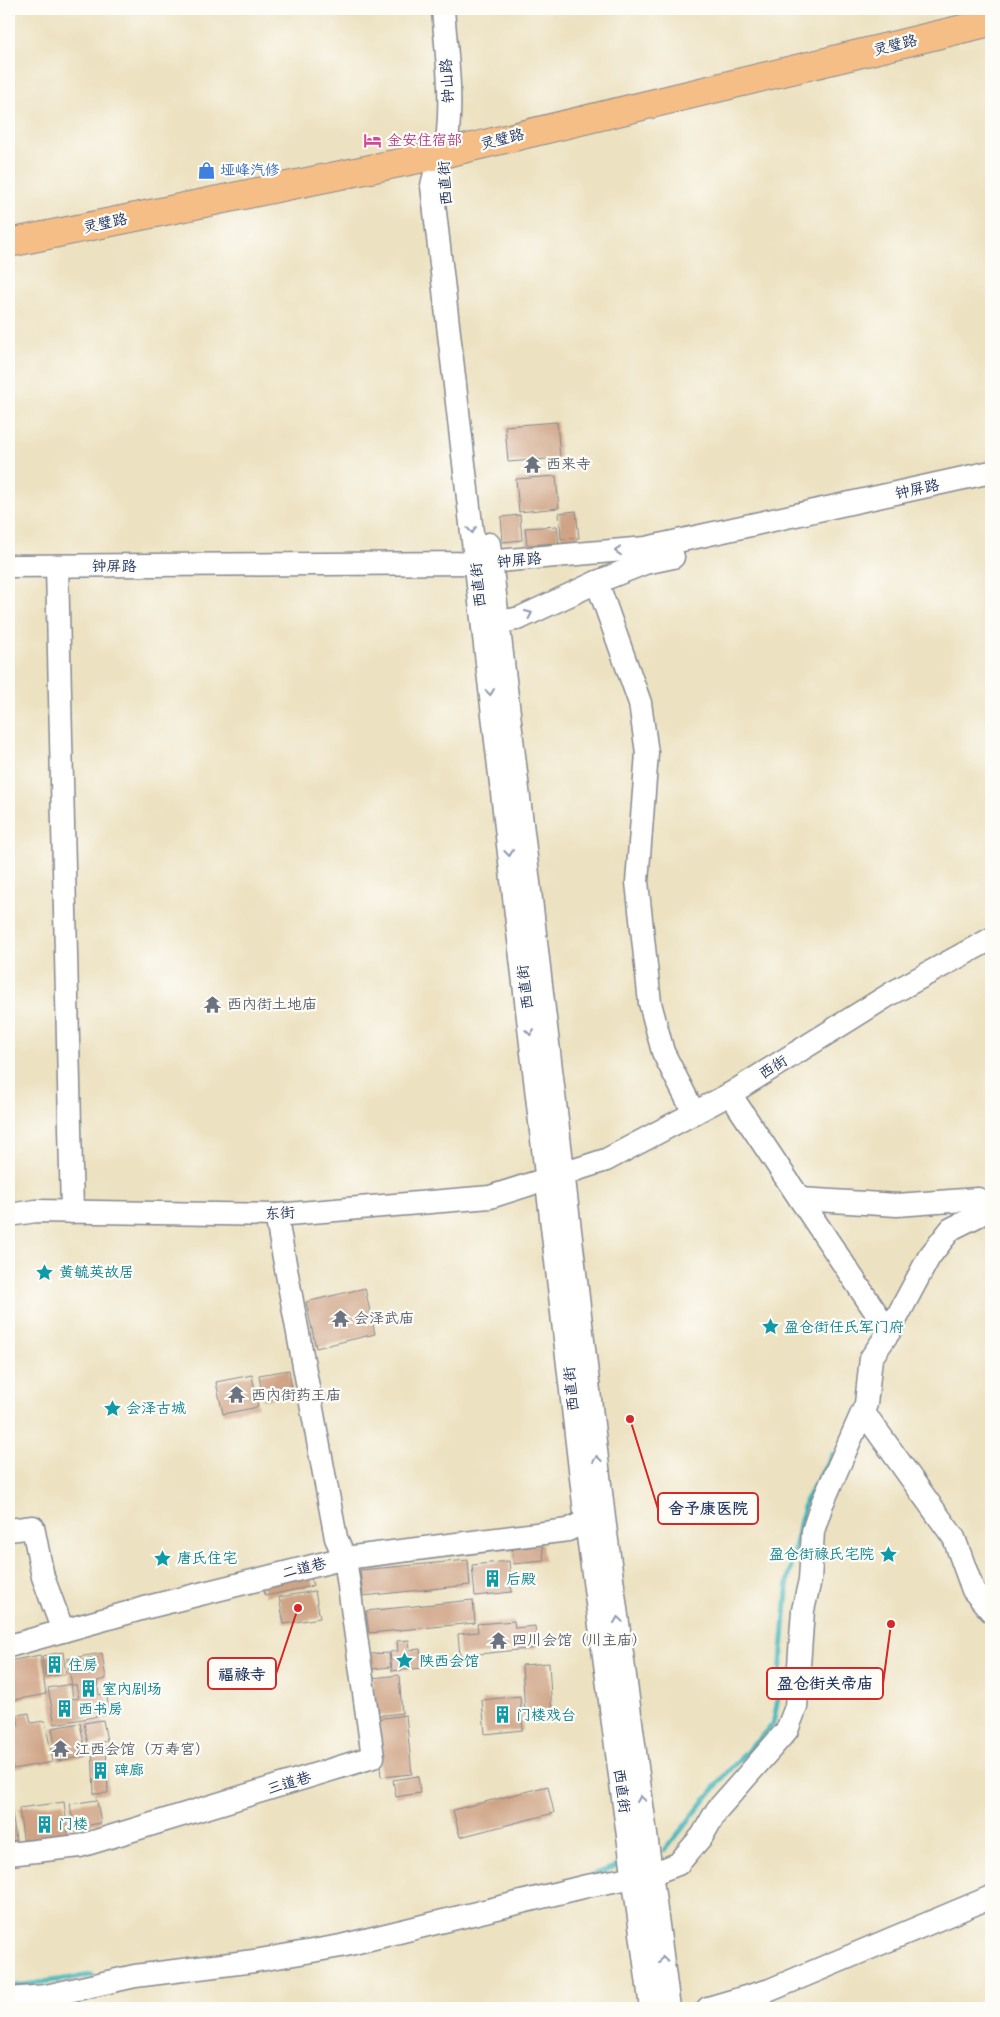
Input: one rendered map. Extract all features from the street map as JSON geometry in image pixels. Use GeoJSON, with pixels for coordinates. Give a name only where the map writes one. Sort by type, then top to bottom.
{"type":"FeatureCollection","features":[{"type":"Feature","properties":{"kind":"main road","name":"灵璧路"},"geometry":{"type":"LineString","coordinates":[[9,243],[443,154],[991,22]]}},
{"type":"Feature","properties":{"kind":"street","name":"钟山路"},"geometry":{"type":"LineString","coordinates":[[443,9],[449,109],[448,133],[443,154]]}},
{"type":"Feature","properties":{"kind":"street","name":"西直街"},"geometry":{"type":"LineString","coordinates":[[443,154],[434,171],[432,186],[483,563],[595,1520],[642,1875],[651,2008]]}},
{"type":"Feature","properties":{"kind":"street","name":"钟屏路"},"geometry":{"type":"LineString","coordinates":[[9,566],[483,563],[646,548],[991,472]]}},
{"type":"Feature","properties":{"kind":"street","name":"钟屏路"},"geometry":{"type":"LineString","coordinates":[[490,625],[520,618],[597,582],[645,564],[991,486]]}},
{"type":"Feature","properties":{"kind":"street"},"geometry":{"type":"LineString","coordinates":[[57,566],[72,1212]]}},
{"type":"Feature","properties":{"kind":"street"},"geometry":{"type":"LineString","coordinates":[[597,582],[640,703],[647,753],[637,882],[650,1003],[663,1052],[694,1113]]}},
{"type":"Feature","properties":{"kind":"street","name":"西街"},"geometry":{"type":"LineString","coordinates":[[556,1175],[606,1160],[730,1094],[892,993],[991,939]]}},
{"type":"Feature","properties":{"kind":"street"},"geometry":{"type":"LineString","coordinates":[[730,1094],[889,1332]]}},
{"type":"Feature","properties":{"kind":"street","name":"东街"},"geometry":{"type":"LineString","coordinates":[[9,1216],[36,1211],[276,1215],[490,1197],[556,1175]]}},
{"type":"Feature","properties":{"kind":"street"},"geometry":{"type":"LineString","coordinates":[[800,1199],[897,1206],[978,1199],[991,1205]]}},
{"type":"Feature","properties":{"kind":"street"},"geometry":{"type":"LineString","coordinates":[[9,1999],[54,1995],[135,1976],[264,1960],[342,1946],[587,1886],[642,1875],[678,1864],[702,1836],[717,1810],[787,1730],[796,1707],[803,1610],[810,1580],[813,1532],[822,1504],[866,1404],[871,1358],[889,1332],[929,1257],[951,1229],[991,1209]]}},
{"type":"Feature","properties":{"kind":"street"},"geometry":{"type":"LineString","coordinates":[[276,1215],[336,1538],[345,1558]]}},
{"type":"Feature","properties":{"kind":"street"},"geometry":{"type":"LineString","coordinates":[[861,1418],[870,1421],[954,1538],[973,1590],[991,1611]]}},
{"type":"Feature","properties":{"kind":"street","name":"二道巷"},"geometry":{"type":"LineString","coordinates":[[9,1646],[345,1558],[568,1530],[595,1520]]}},
{"type":"Feature","properties":{"kind":"street"},"geometry":{"type":"LineString","coordinates":[[9,1530],[33,1527],[43,1577],[63,1631]]}},
{"type":"Feature","properties":{"kind":"street","name":"三道巷"},"geometry":{"type":"LineString","coordinates":[[9,1854],[80,1846],[374,1757],[345,1558]]}},
{"type":"Feature","properties":{"kind":"street","name":"西直街"},"geometry":{"type":"LineString","coordinates":[[642,1875],[669,2008]]}},
{"type":"Feature","properties":{"kind":"street"},"geometry":{"type":"LineString","coordinates":[[708,2008],[770,1990],[991,1897]]}},
{"type":"Feature","properties":{"kind":"building"},"geometry":{"type":"Polygon","coordinates":[[[557,422],[560,458],[508,462],[505,426],[557,422]]]}},
{"type":"Feature","properties":{"kind":"building"},"geometry":{"type":"Polygon","coordinates":[[[556,476],[559,508],[519,512],[516,479],[556,476]]]}},
{"type":"Feature","properties":{"kind":"building"},"geometry":{"type":"Polygon","coordinates":[[[576,511],[579,538],[561,539],[559,513],[576,511]]]}},
{"type":"Feature","properties":{"kind":"building"},"geometry":{"type":"Polygon","coordinates":[[[520,515],[522,540],[503,542],[501,517],[520,515]]]}},
{"type":"Feature","properties":{"kind":"building"},"geometry":{"type":"Polygon","coordinates":[[[557,526],[559,543],[527,545],[525,528],[557,526]]]}},
{"type":"Feature","properties":{"kind":"building","name":"会泽武庙"},"geometry":{"type":"Polygon","coordinates":[[[365,1288],[375,1334],[316,1348],[306,1302],[365,1288]]]}},
{"type":"Feature","properties":{"kind":"building"},"geometry":{"type":"Polygon","coordinates":[[[289,1370],[293,1395],[263,1400],[259,1375],[289,1370]]]}},
{"type":"Feature","properties":{"kind":"building","name":"西内街药王庙"},"geometry":{"type":"Polygon","coordinates":[[[252,1375],[258,1407],[223,1414],[216,1382],[252,1375]]]}},
{"type":"Feature","properties":{"kind":"building"},"geometry":{"type":"Polygon","coordinates":[[[542,1543],[544,1561],[514,1564],[512,1546],[542,1543]]]}},
{"type":"Feature","properties":{"kind":"building"},"geometry":{"type":"Polygon","coordinates":[[[468,1560],[470,1585],[363,1596],[360,1570],[468,1560]]]}},
{"type":"Feature","properties":{"kind":"building","name":"后殿"},"geometry":{"type":"Polygon","coordinates":[[[509,1561],[512,1592],[475,1596],[472,1565],[509,1561]]]}},
{"type":"Feature","properties":{"kind":"building"},"geometry":{"type":"Polygon","coordinates":[[[310,1572],[313,1586],[265,1596],[262,1581],[310,1572]]]}},
{"type":"Feature","properties":{"kind":"building"},"geometry":{"type":"Polygon","coordinates":[[[315,1591],[320,1618],[284,1624],[279,1597],[315,1591]]]}},
{"type":"Feature","properties":{"kind":"building"},"geometry":{"type":"Polygon","coordinates":[[[473,1600],[475,1623],[369,1633],[366,1611],[473,1600]]]}},
{"type":"Feature","properties":{"kind":"building"},"geometry":{"type":"Polygon","coordinates":[[[514,1621],[515,1628],[535,1626],[537,1648],[460,1656],[458,1634],[478,1632],[477,1624],[514,1621]]]}},
{"type":"Feature","properties":{"kind":"building"},"geometry":{"type":"Polygon","coordinates":[[[409,1640],[410,1650],[420,1649],[422,1668],[392,1671],[390,1652],[398,1651],[397,1641],[409,1640]]]}},
{"type":"Feature","properties":{"kind":"building","name":"住房"},"geometry":{"type":"Polygon","coordinates":[[[63,1652],[66,1674],[46,1677],[42,1656],[63,1652]]]}},
{"type":"Feature","properties":{"kind":"building","name":"室内剧场"},"geometry":{"type":"Polygon","coordinates":[[[102,1653],[106,1679],[97,1681],[99,1695],[106,1693],[110,1714],[55,1724],[48,1688],[71,1684],[73,1699],[79,1698],[76,1685],[72,1685],[67,1659],[102,1653]]]}},
{"type":"Feature","properties":{"kind":"building"},"geometry":{"type":"Polygon","coordinates":[[[389,1653],[391,1667],[372,1669],[370,1654],[389,1653]]]}},
{"type":"Feature","properties":{"kind":"building"},"geometry":{"type":"Polygon","coordinates":[[[40,1655],[46,1694],[9,1701],[9,1661],[40,1655]]]}},
{"type":"Feature","properties":{"kind":"building"},"geometry":{"type":"Polygon","coordinates":[[[549,1663],[552,1713],[525,1714],[522,1665],[549,1663]]]}},
{"type":"Feature","properties":{"kind":"building"},"geometry":{"type":"Polygon","coordinates":[[[399,1675],[402,1713],[376,1716],[372,1678],[399,1675]]]}},
{"type":"Feature","properties":{"kind":"building","name":"门楼戏台"},"geometry":{"type":"Polygon","coordinates":[[[520,1696],[523,1730],[485,1734],[482,1700],[520,1696]]]}},
{"type":"Feature","properties":{"kind":"building"},"geometry":{"type":"Polygon","coordinates":[[[29,1713],[31,1723],[45,1721],[53,1762],[13,1769],[9,1745],[9,1728],[19,1726],[17,1715],[29,1713]]]}},
{"type":"Feature","properties":{"kind":"building"},"geometry":{"type":"Polygon","coordinates":[[[406,1715],[412,1774],[381,1777],[376,1719],[406,1715]]]}},
{"type":"Feature","properties":{"kind":"building"},"geometry":{"type":"Polygon","coordinates":[[[103,1720],[107,1741],[88,1745],[84,1723],[103,1720]]]}},
{"type":"Feature","properties":{"kind":"building"},"geometry":{"type":"Polygon","coordinates":[[[80,1723],[86,1756],[58,1761],[52,1728],[80,1723]]]}},
{"type":"Feature","properties":{"kind":"building","name":"碑廊"},"geometry":{"type":"Polygon","coordinates":[[[92,1746],[106,1746],[108,1793],[94,1794],[92,1746]]]}},
{"type":"Feature","properties":{"kind":"building"},"geometry":{"type":"Polygon","coordinates":[[[418,1776],[420,1793],[396,1797],[393,1780],[418,1776]]]}},
{"type":"Feature","properties":{"kind":"building"},"geometry":{"type":"Polygon","coordinates":[[[548,1786],[554,1813],[460,1837],[453,1810],[548,1786]]]}},
{"type":"Feature","properties":{"kind":"building"},"geometry":{"type":"Polygon","coordinates":[[[97,1800],[101,1823],[74,1828],[70,1804],[97,1800]]]}},
{"type":"Feature","properties":{"kind":"building","name":"门楼"},"geometry":{"type":"Polygon","coordinates":[[[64,1802],[69,1840],[24,1845],[19,1808],[64,1802]]]}},
{"type":"Feature","properties":{"kind":"building"},"geometry":{"type":"Polygon","coordinates":[[[12,1812],[16,1840],[9,1841],[9,1813],[12,1812]]]}},
{"type":"Feature","properties":{"kind":"waterway"},"geometry":{"type":"LineString","coordinates":[[665,1850],[725,1775],[773,1724],[778,1699],[788,1580],[805,1501],[833,1454]]}},
{"type":"Feature","properties":{"kind":"waterway"},"geometry":{"type":"LineString","coordinates":[[595,1874],[617,1866]]}},
{"type":"Feature","properties":{"kind":"waterway"},"geometry":{"type":"LineString","coordinates":[[9,1987],[92,1975]]}},
{"type":"Feature","properties":{"kind":"place","name":"金安住宿部"},"geometry":{"type":"Point","coordinates":[373,140]}},
{"type":"Feature","properties":{"kind":"place","name":"垭峰汽修"},"geometry":{"type":"Point","coordinates":[206,170]}},
{"type":"Feature","properties":{"kind":"place","name":"西来寺"},"geometry":{"type":"Point","coordinates":[532,464]}},
{"type":"Feature","properties":{"kind":"place","name":"西内街土地庙"},"geometry":{"type":"Point","coordinates":[213,1004]}},
{"type":"Feature","properties":{"kind":"place","name":"黄毓英故居"},"geometry":{"type":"Point","coordinates":[45,1272]}},
{"type":"Feature","properties":{"kind":"place","name":"会泽武庙"},"geometry":{"type":"Point","coordinates":[340,1318]}},
{"type":"Feature","properties":{"kind":"place","name":"盈仓街任氏军门府"},"geometry":{"type":"Point","coordinates":[770,1327]}},
{"type":"Feature","properties":{"kind":"place","name":"西内街药王庙"},"geometry":{"type":"Point","coordinates":[237,1395]}},
{"type":"Feature","properties":{"kind":"place","name":"会泽古城"},"geometry":{"type":"Point","coordinates":[112,1408]}},
{"type":"Feature","properties":{"kind":"place","name":"舍予康医院"},"geometry":{"type":"Point","coordinates":[630,1419]}},
{"type":"Feature","properties":{"kind":"place","name":"盈仓街禄氏宅院"},"geometry":{"type":"Point","coordinates":[888,1554]}},
{"type":"Feature","properties":{"kind":"place","name":"唐氏住宅"},"geometry":{"type":"Point","coordinates":[163,1558]}},
{"type":"Feature","properties":{"kind":"place","name":"后殿"},"geometry":{"type":"Point","coordinates":[492,1579]}},
{"type":"Feature","properties":{"kind":"place","name":"福禄寺"},"geometry":{"type":"Point","coordinates":[298,1608]}},
{"type":"Feature","properties":{"kind":"place","name":"盈仓街关帝庙"},"geometry":{"type":"Point","coordinates":[891,1624]}},
{"type":"Feature","properties":{"kind":"place","name":"四川会馆（川主庙）"},"geometry":{"type":"Point","coordinates":[498,1640]}},
{"type":"Feature","properties":{"kind":"place","name":"陕西会馆"},"geometry":{"type":"Point","coordinates":[405,1661]}},
{"type":"Feature","properties":{"kind":"place","name":"住房"},"geometry":{"type":"Point","coordinates":[54,1665]}},
{"type":"Feature","properties":{"kind":"place","name":"室内剧场"},"geometry":{"type":"Point","coordinates":[88,1689]}},
{"type":"Feature","properties":{"kind":"place","name":"西书房"},"geometry":{"type":"Point","coordinates":[64,1709]}},
{"type":"Feature","properties":{"kind":"place","name":"门楼戏台"},"geometry":{"type":"Point","coordinates":[502,1715]}},
{"type":"Feature","properties":{"kind":"place","name":"江西会馆（万寿宫）"},"geometry":{"type":"Point","coordinates":[61,1749]}},
{"type":"Feature","properties":{"kind":"place","name":"碑廊"},"geometry":{"type":"Point","coordinates":[100,1770]}},
{"type":"Feature","properties":{"kind":"place","name":"门楼"},"geometry":{"type":"Point","coordinates":[44,1824]}}]}
